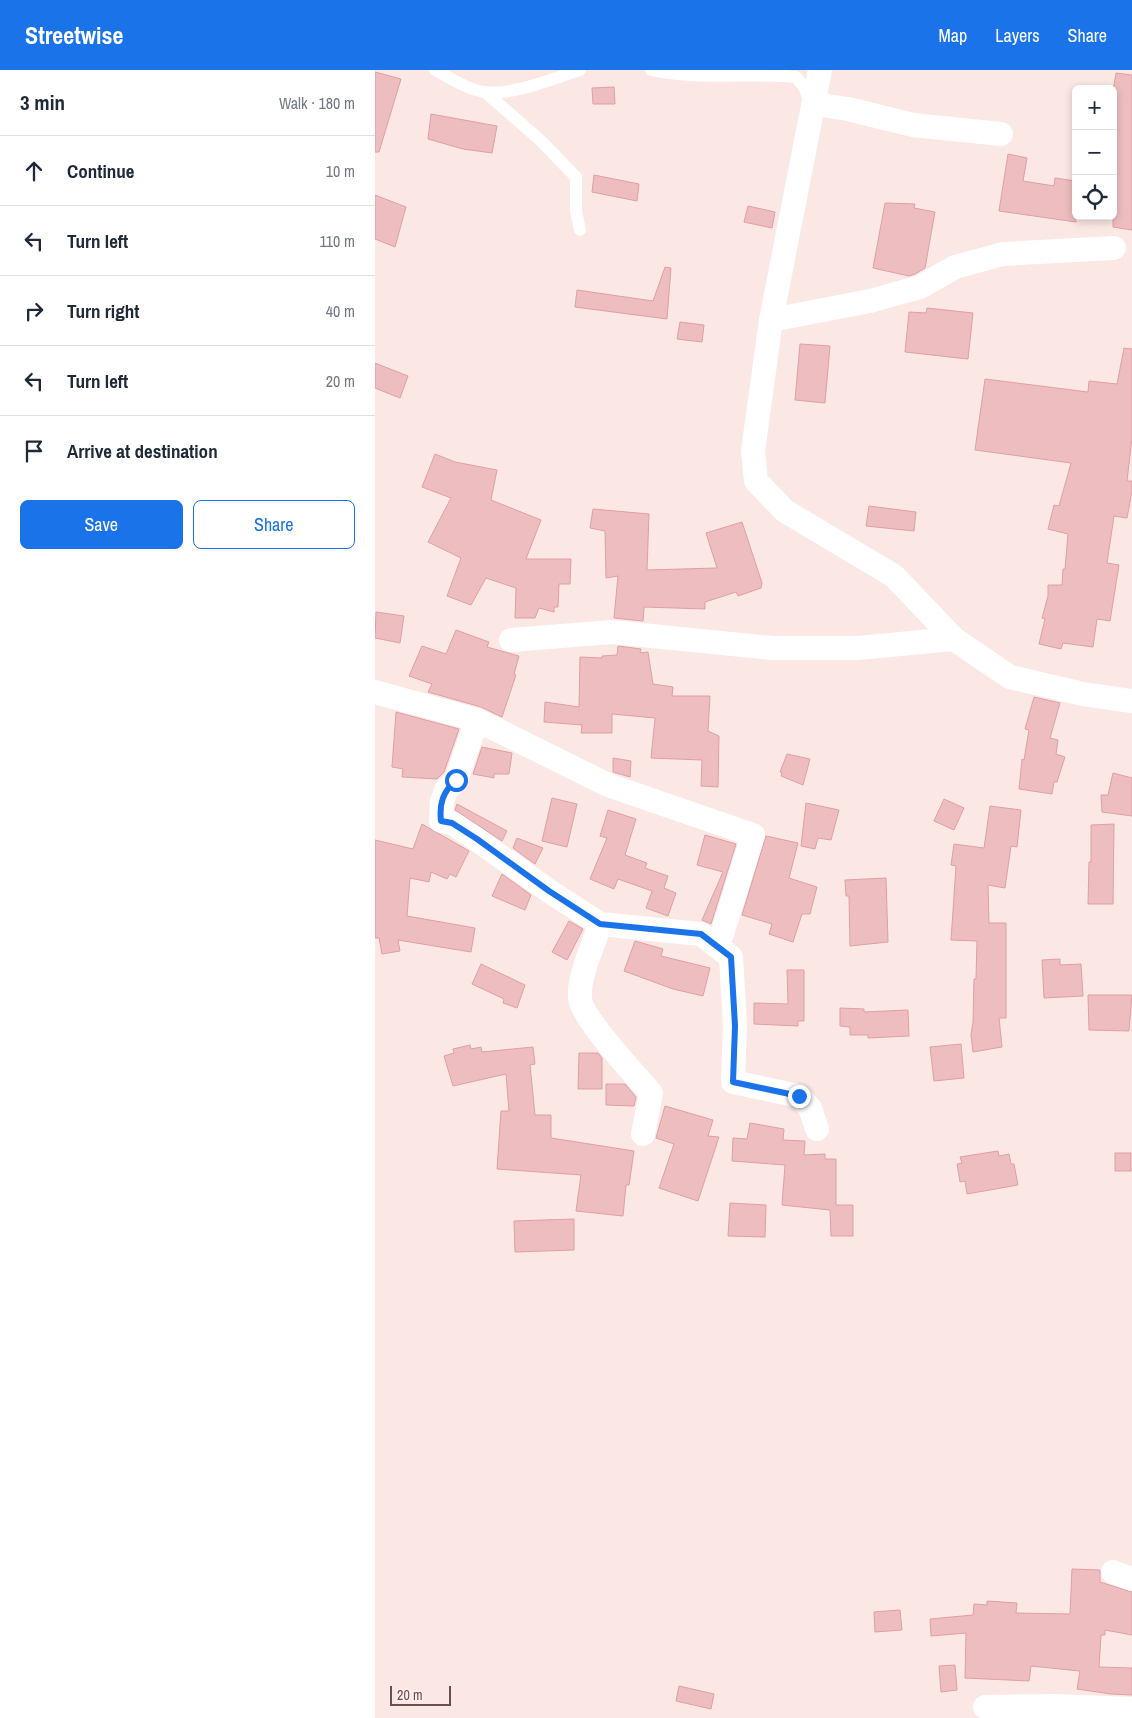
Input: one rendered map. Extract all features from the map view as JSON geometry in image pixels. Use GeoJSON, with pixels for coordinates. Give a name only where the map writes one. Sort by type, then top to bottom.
{"type":"FeatureCollection","features":[{"type":"Feature","properties":{"kind":"street"},"geometry":{"type":"LineString","coordinates":[[820,70],[771,320],[753,451],[756,481],[785,510],[894,576],[954,639],[1010,677],[1083,694],[1132,701]]}},
{"type":"Feature","properties":{"kind":"street"},"geometry":{"type":"LineString","coordinates":[[813,104],[913,125],[1001,134]]}},
{"type":"Feature","properties":{"kind":"street"},"geometry":{"type":"LineString","coordinates":[[771,320],[870,301],[920,287],[955,267],[1003,254],[1114,248]]}},
{"type":"Feature","properties":{"kind":"street"},"geometry":{"type":"LineString","coordinates":[[511,640],[612,632],[771,648],[857,648],[954,639]]}},
{"type":"Feature","properties":{"kind":"street"},"geometry":{"type":"LineString","coordinates":[[375,692],[477,720],[608,785],[753,834],[722,934],[716,945]]}},
{"type":"Feature","properties":{"kind":"street"},"geometry":{"type":"LineString","coordinates":[[477,720],[456,780],[446,790],[442,801],[441,821],[452,823],[477,839],[549,891],[600,924],[701,934],[731,957],[734,979],[733,1082],[799,1096],[810,1108],[817,1129]]}},
{"type":"Feature","properties":{"kind":"street"},"geometry":{"type":"LineString","coordinates":[[600,924],[582,980],[579,999],[593,1024],[651,1093],[643,1134]]}},
{"type":"Feature","properties":{"kind":"street"},"geometry":{"type":"LineString","coordinates":[[985,1706],[1132,1709]]}},
{"type":"Feature","properties":{"kind":"lane"},"geometry":{"type":"LineString","coordinates":[[435,70],[459,83],[485,92],[506,91],[580,70]]}},
{"type":"Feature","properties":{"kind":"lane"},"geometry":{"type":"LineString","coordinates":[[651,70],[679,76],[752,77],[775,75],[796,77],[804,87],[809,103],[813,104]]}},
{"type":"Feature","properties":{"kind":"lane"},"geometry":{"type":"LineString","coordinates":[[485,92],[540,140],[576,177],[576,211],[580,230]]}},
{"type":"Feature","properties":{"kind":"building"},"geometry":{"type":"Polygon","coordinates":[[[375,72],[401,79],[379,152],[375,152],[375,72]]]}},
{"type":"Feature","properties":{"kind":"building"},"geometry":{"type":"Polygon","coordinates":[[[1116,73],[1132,75],[1132,230],[1113,227],[1113,220],[1117,220],[1117,85],[1114,85],[1116,73]]]}},
{"type":"Feature","properties":{"kind":"building"},"geometry":{"type":"Polygon","coordinates":[[[614,87],[615,104],[593,104],[592,88],[614,87]]]}},
{"type":"Feature","properties":{"kind":"building"},"geometry":{"type":"Polygon","coordinates":[[[431,114],[497,126],[492,153],[463,149],[428,139],[431,114]]]}},
{"type":"Feature","properties":{"kind":"building"},"geometry":{"type":"Polygon","coordinates":[[[1008,154],[1027,158],[1023,181],[1054,186],[1055,178],[1072,180],[1072,220],[1076,220],[1076,222],[999,211],[1008,154]]]}},
{"type":"Feature","properties":{"kind":"building"},"geometry":{"type":"Polygon","coordinates":[[[594,175],[639,184],[637,201],[592,192],[594,175]]]}},
{"type":"Feature","properties":{"kind":"building"},"geometry":{"type":"Polygon","coordinates":[[[375,195],[406,207],[395,247],[375,239],[375,195]]]}},
{"type":"Feature","properties":{"kind":"building"},"geometry":{"type":"Polygon","coordinates":[[[885,203],[915,204],[914,208],[935,212],[925,268],[915,274],[909,276],[873,268],[885,203]]]}},
{"type":"Feature","properties":{"kind":"building"},"geometry":{"type":"Polygon","coordinates":[[[748,206],[775,212],[772,228],[744,222],[748,206]]]}},
{"type":"Feature","properties":{"kind":"building"},"geometry":{"type":"Polygon","coordinates":[[[665,267],[671,268],[667,319],[575,307],[577,290],[653,301],[665,267]]]}},
{"type":"Feature","properties":{"kind":"building"},"geometry":{"type":"Polygon","coordinates":[[[927,308],[973,313],[968,359],[905,352],[909,312],[926,313],[927,308]]]}},
{"type":"Feature","properties":{"kind":"building"},"geometry":{"type":"Polygon","coordinates":[[[680,322],[704,325],[702,342],[677,339],[680,322]]]}},
{"type":"Feature","properties":{"kind":"building"},"geometry":{"type":"Polygon","coordinates":[[[800,344],[830,346],[825,403],[795,400],[800,344]]]}},
{"type":"Feature","properties":{"kind":"building"},"geometry":{"type":"Polygon","coordinates":[[[1124,348],[1132,349],[1132,438],[1127,481],[1132,481],[1132,491],[1127,518],[1114,516],[1107,563],[1119,565],[1110,621],[1097,619],[1093,647],[1063,643],[1061,649],[1039,644],[1045,619],[1042,618],[1048,596],[1048,585],[1062,585],[1063,569],[1065,569],[1068,534],[1048,529],[1054,505],[1059,506],[1071,463],[975,450],[985,379],[1088,392],[1089,381],[1117,384],[1124,348]]]}},
{"type":"Feature","properties":{"kind":"building"},"geometry":{"type":"Polygon","coordinates":[[[375,363],[408,376],[400,398],[375,388],[375,363]]]}},
{"type":"Feature","properties":{"kind":"building"},"geometry":{"type":"Polygon","coordinates":[[[435,454],[455,462],[497,470],[491,500],[541,520],[526,559],[571,559],[570,584],[559,584],[558,607],[554,607],[554,612],[539,608],[535,618],[515,618],[516,588],[486,578],[471,605],[447,596],[461,558],[428,542],[451,498],[422,487],[435,454]]]}},
{"type":"Feature","properties":{"kind":"building"},"geometry":{"type":"Polygon","coordinates":[[[869,506],[916,512],[914,531],[866,526],[869,506]]]}},
{"type":"Feature","properties":{"kind":"building"},"geometry":{"type":"Polygon","coordinates":[[[593,509],[649,514],[647,570],[717,568],[706,533],[742,522],[762,583],[761,588],[738,596],[736,592],[705,602],[705,609],[644,607],[643,621],[614,618],[618,576],[606,578],[605,531],[590,528],[593,509]]]}},
{"type":"Feature","properties":{"kind":"building"},"geometry":{"type":"Polygon","coordinates":[[[376,612],[404,616],[400,643],[375,638],[376,612]]]}},
{"type":"Feature","properties":{"kind":"building"},"geometry":{"type":"Polygon","coordinates":[[[456,630],[489,642],[487,647],[519,656],[514,674],[516,675],[502,717],[481,707],[428,692],[432,684],[409,676],[422,646],[446,654],[456,630]]]}},
{"type":"Feature","properties":{"kind":"building"},"geometry":{"type":"Polygon","coordinates":[[[618,646],[641,649],[640,653],[648,652],[653,684],[673,687],[672,696],[710,696],[708,731],[719,736],[718,787],[701,786],[702,760],[651,758],[655,718],[612,714],[612,733],[581,733],[582,725],[544,722],[545,702],[579,707],[580,657],[602,658],[602,656],[617,655],[618,646]]]}},
{"type":"Feature","properties":{"kind":"building"},"geometry":{"type":"Polygon","coordinates":[[[1034,697],[1060,703],[1050,738],[1058,740],[1056,754],[1065,757],[1057,782],[1054,782],[1052,794],[1019,789],[1022,759],[1024,760],[1029,730],[1025,729],[1034,697]]]}},
{"type":"Feature","properties":{"kind":"building"},"geometry":{"type":"Polygon","coordinates":[[[396,712],[459,729],[444,772],[437,779],[402,777],[403,769],[392,767],[396,712]]]}},
{"type":"Feature","properties":{"kind":"building"},"geometry":{"type":"Polygon","coordinates":[[[482,747],[512,753],[509,774],[494,774],[494,778],[473,774],[482,747]]]}},
{"type":"Feature","properties":{"kind":"building"},"geometry":{"type":"Polygon","coordinates":[[[787,754],[810,759],[803,785],[781,776],[782,773],[780,772],[787,754]]]}},
{"type":"Feature","properties":{"kind":"building"},"geometry":{"type":"Polygon","coordinates":[[[613,758],[631,761],[630,777],[613,772],[613,758]]]}},
{"type":"Feature","properties":{"kind":"building"},"geometry":{"type":"Polygon","coordinates":[[[1113,773],[1132,778],[1132,816],[1102,812],[1101,795],[1108,795],[1113,773]]]}},
{"type":"Feature","properties":{"kind":"building"},"geometry":{"type":"Polygon","coordinates":[[[552,798],[577,804],[567,847],[542,841],[552,798]]]}},
{"type":"Feature","properties":{"kind":"building"},"geometry":{"type":"Polygon","coordinates":[[[944,799],[964,808],[954,830],[934,821],[944,799]]]}},
{"type":"Feature","properties":{"kind":"building"},"geometry":{"type":"Polygon","coordinates":[[[806,803],[839,810],[831,840],[818,838],[815,849],[801,846],[806,803]]]}},
{"type":"Feature","properties":{"kind":"building"},"geometry":{"type":"Polygon","coordinates":[[[457,804],[507,831],[502,841],[455,810],[457,804]]]}},
{"type":"Feature","properties":{"kind":"building"},"geometry":{"type":"Polygon","coordinates":[[[990,806],[1021,810],[1017,847],[1011,846],[1005,888],[988,885],[989,923],[1006,923],[1006,1018],[999,1018],[1002,1047],[973,1052],[971,1035],[977,941],[951,940],[956,866],[951,865],[954,844],[984,848],[990,806]]]}},
{"type":"Feature","properties":{"kind":"building"},"geometry":{"type":"Polygon","coordinates":[[[608,810],[636,819],[625,855],[647,863],[645,868],[668,876],[664,888],[676,893],[668,916],[646,908],[652,891],[618,879],[614,889],[590,879],[607,838],[600,836],[608,810]]]}},
{"type":"Feature","properties":{"kind":"building"},"geometry":{"type":"Polygon","coordinates":[[[422,824],[469,851],[456,877],[450,874],[447,879],[431,872],[429,882],[410,878],[407,916],[475,928],[471,952],[398,940],[400,951],[382,954],[379,938],[375,938],[375,840],[413,849],[422,824]]]}},
{"type":"Feature","properties":{"kind":"building"},"geometry":{"type":"Polygon","coordinates":[[[1114,824],[1113,904],[1088,904],[1091,825],[1114,824]]]}},
{"type":"Feature","properties":{"kind":"building"},"geometry":{"type":"Polygon","coordinates":[[[705,835],[736,844],[711,924],[702,920],[723,872],[697,865],[705,835]]]}},
{"type":"Feature","properties":{"kind":"building"},"geometry":{"type":"Polygon","coordinates":[[[766,836],[798,843],[789,878],[817,887],[810,914],[802,914],[793,942],[769,934],[772,924],[742,915],[766,836]]]}},
{"type":"Feature","properties":{"kind":"building"},"geometry":{"type":"Polygon","coordinates":[[[517,838],[543,848],[535,864],[513,848],[517,838]]]}},
{"type":"Feature","properties":{"kind":"building"},"geometry":{"type":"Polygon","coordinates":[[[502,874],[531,895],[525,910],[492,896],[502,874]]]}},
{"type":"Feature","properties":{"kind":"building"},"geometry":{"type":"Polygon","coordinates":[[[886,878],[888,942],[850,946],[849,896],[846,896],[845,880],[886,878]]]}},
{"type":"Feature","properties":{"kind":"building"},"geometry":{"type":"Polygon","coordinates":[[[569,921],[583,929],[567,960],[552,952],[569,921]]]}},
{"type":"Feature","properties":{"kind":"building"},"geometry":{"type":"Polygon","coordinates":[[[635,941],[663,949],[661,956],[710,968],[703,996],[673,989],[624,971],[635,941]]]}},
{"type":"Feature","properties":{"kind":"building"},"geometry":{"type":"Polygon","coordinates":[[[1060,959],[1060,965],[1081,964],[1083,996],[1044,998],[1042,960],[1060,959]]]}},
{"type":"Feature","properties":{"kind":"building"},"geometry":{"type":"Polygon","coordinates":[[[481,964],[525,985],[517,1008],[503,1003],[504,999],[472,984],[481,964]]]}},
{"type":"Feature","properties":{"kind":"building"},"geometry":{"type":"Polygon","coordinates":[[[787,970],[804,970],[804,1021],[798,1021],[798,1026],[754,1024],[754,1003],[788,1004],[787,970]]]}},
{"type":"Feature","properties":{"kind":"building"},"geometry":{"type":"Polygon","coordinates":[[[1088,995],[1132,995],[1129,1031],[1089,1030],[1088,995]]]}},
{"type":"Feature","properties":{"kind":"building"},"geometry":{"type":"Polygon","coordinates":[[[840,1008],[864,1009],[864,1012],[908,1010],[909,1036],[868,1038],[868,1035],[850,1035],[850,1027],[840,1026],[840,1008]]]}},
{"type":"Feature","properties":{"kind":"building"},"geometry":{"type":"Polygon","coordinates":[[[961,1044],[964,1078],[934,1081],[930,1047],[961,1044]]]}},
{"type":"Feature","properties":{"kind":"building"},"geometry":{"type":"Polygon","coordinates":[[[470,1045],[471,1049],[481,1047],[482,1052],[533,1047],[535,1064],[530,1065],[535,1115],[551,1115],[551,1138],[634,1151],[629,1185],[626,1185],[623,1216],[576,1211],[581,1175],[497,1169],[501,1111],[509,1111],[506,1074],[453,1086],[444,1056],[454,1053],[453,1049],[470,1045]]]}},
{"type":"Feature","properties":{"kind":"building"},"geometry":{"type":"Polygon","coordinates":[[[579,1053],[598,1053],[602,1058],[602,1089],[578,1089],[579,1053]]]}},
{"type":"Feature","properties":{"kind":"building"},"geometry":{"type":"Polygon","coordinates":[[[606,1084],[625,1084],[636,1097],[634,1106],[606,1105],[606,1084]]]}},
{"type":"Feature","properties":{"kind":"building"},"geometry":{"type":"Polygon","coordinates":[[[665,1106],[713,1120],[708,1136],[719,1137],[698,1201],[659,1188],[674,1144],[656,1138],[665,1106]]]}},
{"type":"Feature","properties":{"kind":"building"},"geometry":{"type":"Polygon","coordinates":[[[750,1123],[784,1129],[783,1140],[805,1141],[804,1155],[825,1154],[825,1159],[836,1159],[836,1205],[853,1205],[853,1236],[831,1236],[830,1210],[782,1205],[785,1165],[732,1161],[733,1138],[747,1139],[750,1123]]]}},
{"type":"Feature","properties":{"kind":"building"},"geometry":{"type":"Polygon","coordinates":[[[998,1151],[999,1156],[1009,1154],[1011,1164],[1014,1164],[1018,1185],[967,1194],[965,1181],[960,1182],[957,1164],[962,1163],[960,1157],[998,1151]]]}},
{"type":"Feature","properties":{"kind":"building"},"geometry":{"type":"Polygon","coordinates":[[[1115,1153],[1131,1153],[1131,1171],[1115,1171],[1115,1153]]]}},
{"type":"Feature","properties":{"kind":"building"},"geometry":{"type":"Polygon","coordinates":[[[730,1203],[766,1205],[765,1237],[728,1236],[730,1203]]]}},
{"type":"Feature","properties":{"kind":"building"},"geometry":{"type":"Polygon","coordinates":[[[574,1219],[574,1250],[515,1252],[514,1221],[574,1219]]]}},
{"type":"Feature","properties":{"kind":"building"},"geometry":{"type":"Polygon","coordinates":[[[1072,1569],[1100,1570],[1100,1582],[1132,1592],[1132,1635],[1105,1630],[1105,1635],[1101,1635],[1099,1667],[1132,1668],[1132,1695],[1077,1689],[1080,1671],[1031,1666],[1029,1681],[965,1678],[966,1633],[931,1636],[930,1619],[973,1615],[974,1604],[987,1605],[987,1601],[1017,1603],[1016,1613],[1070,1614],[1072,1569]]]}},
{"type":"Feature","properties":{"kind":"building"},"geometry":{"type":"Polygon","coordinates":[[[900,1610],[902,1630],[875,1632],[874,1612],[900,1610]]]}},
{"type":"Feature","properties":{"kind":"building"},"geometry":{"type":"Polygon","coordinates":[[[955,1665],[957,1690],[941,1692],[939,1666],[955,1665]]]}},
{"type":"Feature","properties":{"kind":"building"},"geometry":{"type":"Polygon","coordinates":[[[679,1686],[714,1694],[711,1709],[676,1701],[679,1686]]]}},
{"type":"Feature","properties":{"kind":"route"},"geometry":{"type":"LineString","coordinates":[[456,780],[446,790],[442,801],[441,821],[452,823],[477,839],[549,891],[600,924],[701,934],[731,957],[734,979],[735,1026],[733,1082],[799,1096]]}}]}
